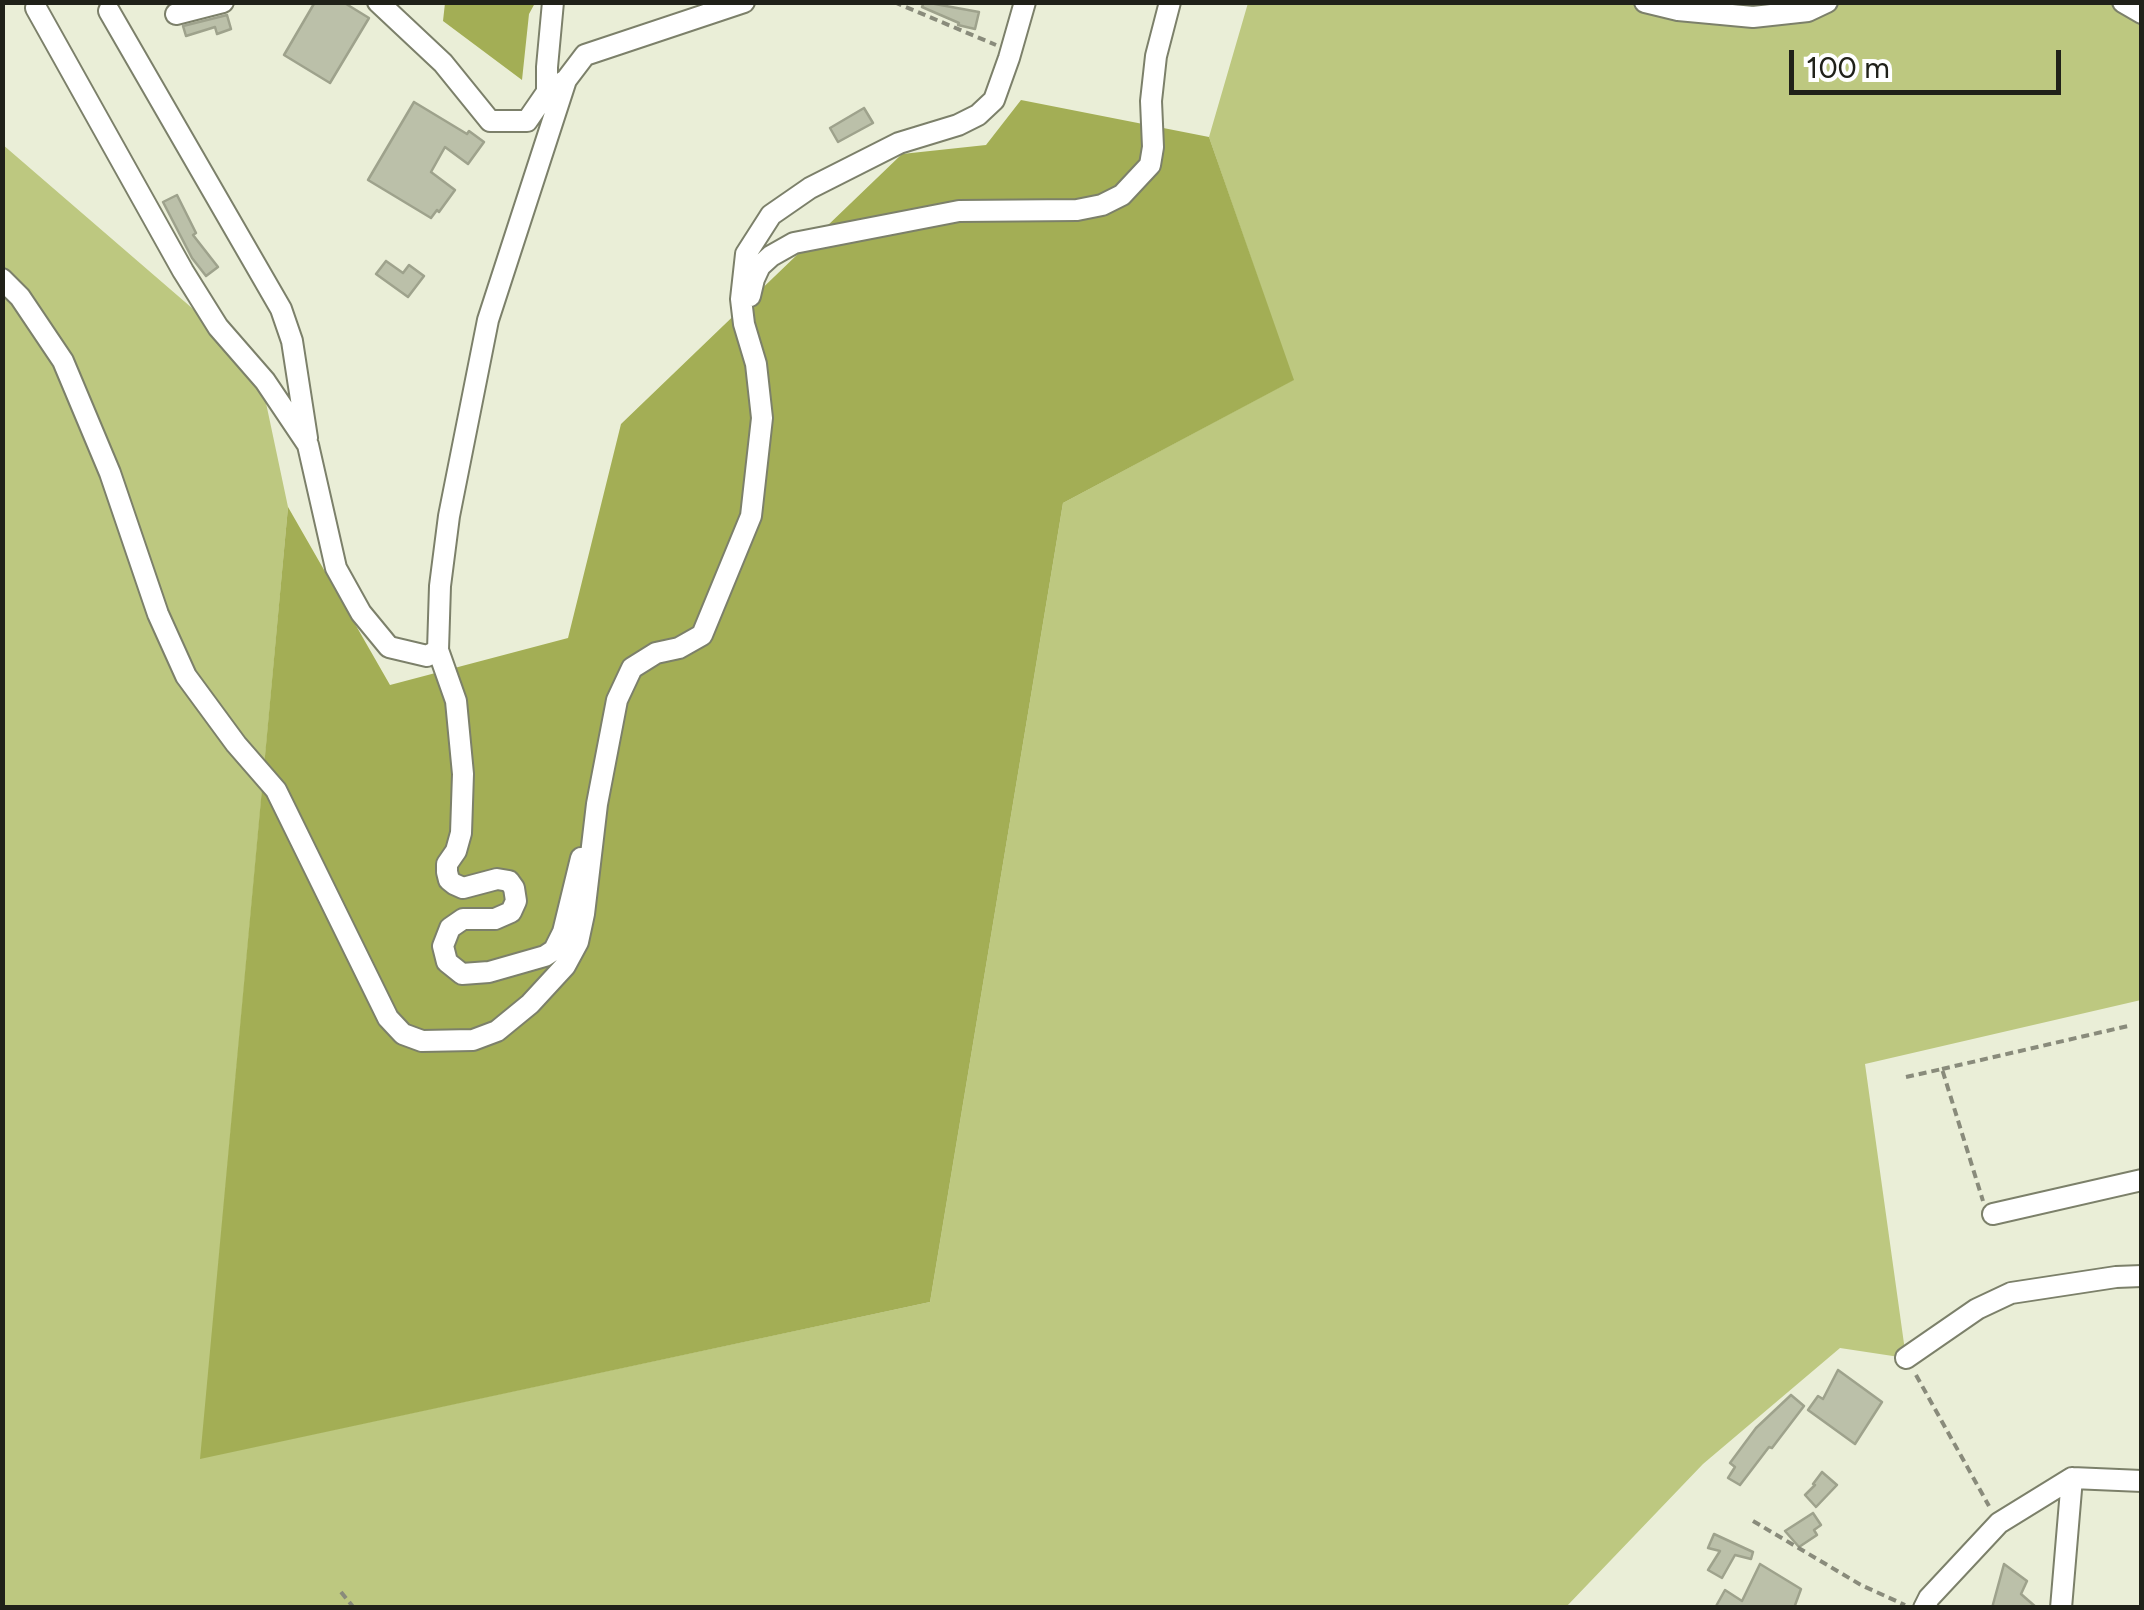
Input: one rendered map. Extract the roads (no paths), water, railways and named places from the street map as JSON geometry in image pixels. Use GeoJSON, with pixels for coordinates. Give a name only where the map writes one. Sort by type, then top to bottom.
{"type":"FeatureCollection","features":[{"type":"Feature","properties":{"kind":"street"},"geometry":{"type":"LineString","coordinates":[[176,14],[222,2]]}},
{"type":"Feature","properties":{"kind":"street"},"geometry":{"type":"LineString","coordinates":[[378,2],[442,64],[490,122],[528,122],[547,92],[566,80]]}},
{"type":"Feature","properties":{"kind":"street"},"geometry":{"type":"LineString","coordinates":[[547,92],[553,2]]}},
{"type":"Feature","properties":{"kind":"street"},"geometry":{"type":"LineString","coordinates":[[597,804],[554,950],[490,972],[462,974],[448,962],[444,946],[450,928],[462,919],[495,920],[510,912],[516,902],[509,881],[497,879],[463,888],[449,880],[447,864],[461,833],[463,774],[456,701],[438,650],[440,586],[488,320],[566,80],[585,55],[744,2]]}},
{"type":"Feature","properties":{"kind":"street"},"geometry":{"type":"LineString","coordinates":[[2,279],[20,297],[63,361],[110,474],[158,614],[186,676],[276,790],[388,1018],[403,1034],[422,1040],[473,1040],[497,1031],[530,1004],[565,966],[578,942],[597,804],[617,700],[632,668],[702,635],[751,516],[762,418],[756,364],[741,298],[746,254],[772,215],[810,188],[899,143],[958,125],[994,100],[1025,2]]}},
{"type":"Feature","properties":{"kind":"street"},"geometry":{"type":"LineString","coordinates":[[744,324],[760,266],[794,242],[959,211],[1077,210],[1102,205],[1122,195],[1150,165],[1150,101],[1156,56],[1170,2]]}},
{"type":"Feature","properties":{"kind":"street"},"geometry":{"type":"LineString","coordinates":[[1645,2],[1678,10],[1753,17],[1808,12],[1827,2]]}},
{"type":"Feature","properties":{"kind":"street"},"geometry":{"type":"LineString","coordinates":[[2123,2],[2142,12]]}},
{"type":"Feature","properties":{"kind":"street"},"geometry":{"type":"LineString","coordinates":[[36,8],[183,272],[218,328],[265,381],[308,445]]}},
{"type":"Feature","properties":{"kind":"street"},"geometry":{"type":"LineString","coordinates":[[109,10],[281,309],[292,341],[308,445],[336,568],[362,613],[389,648],[428,656],[438,650]]}},
{"type":"Feature","properties":{"kind":"street"},"geometry":{"type":"LineString","coordinates":[[1993,1214],[2142,1180]]}},
{"type":"Feature","properties":{"kind":"street"},"geometry":{"type":"LineString","coordinates":[[1906,1358],[1976,1309],[2011,1294],[2142,1276]]}},
{"type":"Feature","properties":{"kind":"street"},"geometry":{"type":"LineString","coordinates":[[2061,1608],[2072,1478]]}},
{"type":"Feature","properties":{"kind":"street"},"geometry":{"type":"LineString","coordinates":[[1924,1608],[1999,1524],[2072,1478],[2142,1481]]}}]}
